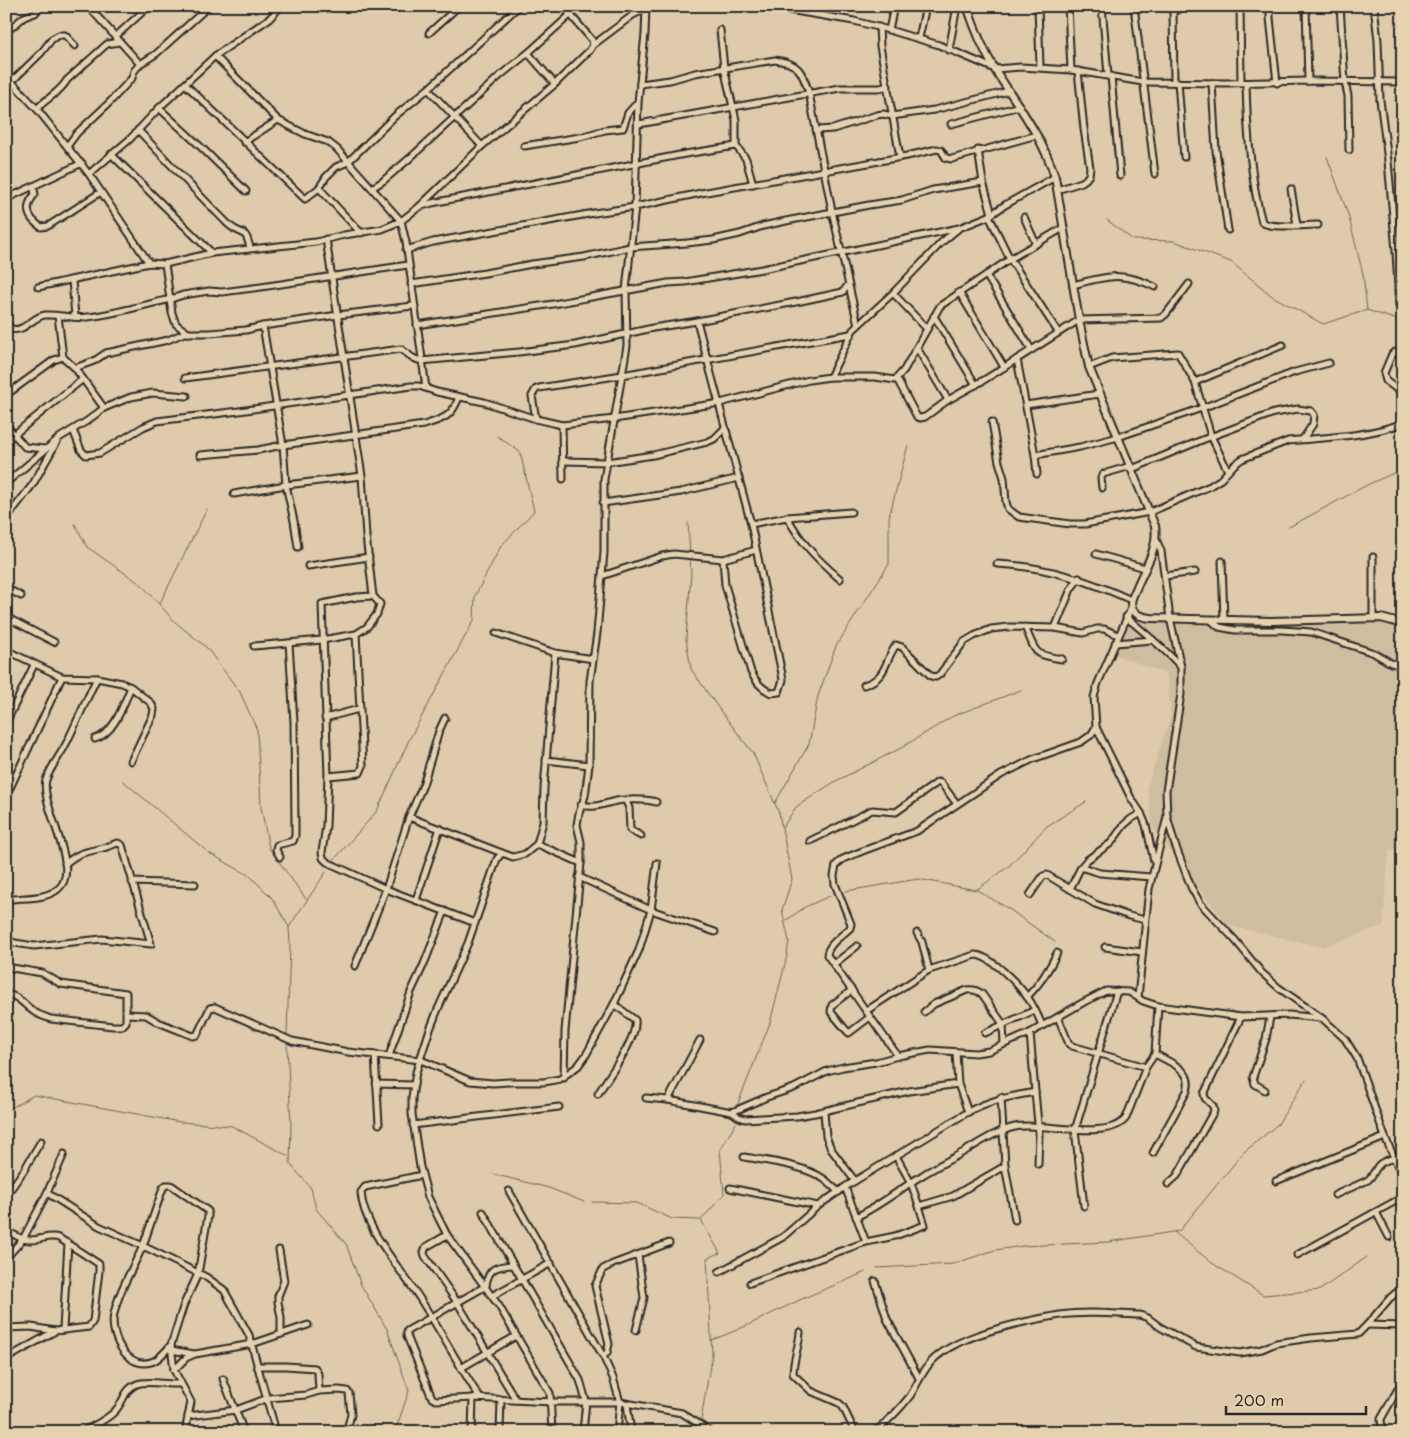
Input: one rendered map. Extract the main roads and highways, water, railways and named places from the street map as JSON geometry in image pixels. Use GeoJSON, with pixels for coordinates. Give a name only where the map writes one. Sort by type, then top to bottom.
{"type":"FeatureCollection","features":[{"type":"Feature","properties":{"kind":"waterway"},"geometry":{"type":"LineString","coordinates":[[1327,157],[1348,214],[1363,274],[1367,310]]}},
{"type":"Feature","properties":{"kind":"waterway"},"geometry":{"type":"LineString","coordinates":[[1107,220],[1133,240],[1174,241],[1231,262],[1272,296],[1323,324],[1367,310],[1403,322]]}},
{"type":"Feature","properties":{"kind":"waterway"},"geometry":{"type":"LineString","coordinates":[[333,861],[377,811],[409,740],[474,620],[475,596],[501,546],[534,511],[520,452],[497,436]]}},
{"type":"Feature","properties":{"kind":"waterway"},"geometry":{"type":"LineString","coordinates":[[775,803],[809,744],[818,696],[836,646],[889,564],[889,517],[908,445]]}},
{"type":"Feature","properties":{"kind":"waterway"},"geometry":{"type":"LineString","coordinates":[[1289,527],[1369,484],[1403,469]]}},
{"type":"Feature","properties":{"kind":"waterway"},"geometry":{"type":"LineString","coordinates":[[160,603],[207,509]]}},
{"type":"Feature","properties":{"kind":"waterway"},"geometry":{"type":"LineString","coordinates":[[688,523],[690,555]]}},
{"type":"Feature","properties":{"kind":"waterway"},"geometry":{"type":"LineString","coordinates":[[75,524],[87,547],[142,585],[175,622],[206,647],[240,692],[257,730],[261,807],[269,848],[306,899]]}},
{"type":"Feature","properties":{"kind":"waterway"},"geometry":{"type":"LineString","coordinates":[[690,559],[691,573],[686,639],[691,669],[753,753],[779,813],[792,879],[782,910],[789,941],[786,960],[770,1023],[737,1106]]}},
{"type":"Feature","properties":{"kind":"waterway"},"geometry":{"type":"LineString","coordinates":[[783,827],[796,807],[834,782],[901,748],[953,716],[1021,690]]}},
{"type":"Feature","properties":{"kind":"waterway"},"geometry":{"type":"LineString","coordinates":[[123,781],[209,853],[250,876],[272,898],[289,927]]}},
{"type":"Feature","properties":{"kind":"waterway"},"geometry":{"type":"LineString","coordinates":[[846,891],[918,879],[976,890],[1008,867],[1047,826],[1086,802]]}},
{"type":"Feature","properties":{"kind":"waterway"},"geometry":{"type":"LineString","coordinates":[[287,1035],[289,927],[326,872]]}},
{"type":"Feature","properties":{"kind":"waterway"},"geometry":{"type":"LineString","coordinates":[[977,890],[1009,909],[1055,942]]}},
{"type":"Feature","properties":{"kind":"waterway"},"geometry":{"type":"LineString","coordinates":[[785,921],[805,907],[832,895]]}},
{"type":"Feature","properties":{"kind":"waterway"},"geometry":{"type":"LineString","coordinates":[[287,1045],[291,1124],[290,1164],[311,1188],[316,1209],[346,1244],[361,1285],[387,1329],[409,1391],[395,1432]]}},
{"type":"Feature","properties":{"kind":"waterway"},"geometry":{"type":"LineString","coordinates":[[877,1268],[953,1264],[995,1250],[1023,1246],[1108,1242],[1179,1231],[1243,1153],[1278,1124],[1306,1079]]}},
{"type":"Feature","properties":{"kind":"waterway"},"geometry":{"type":"LineString","coordinates":[[6,1111],[34,1095],[180,1122],[232,1126],[288,1156]]}},
{"type":"Feature","properties":{"kind":"waterway"},"geometry":{"type":"LineString","coordinates":[[701,1420],[712,1354],[707,1258],[720,1253],[701,1220],[724,1194],[720,1150],[736,1123]]}},
{"type":"Feature","properties":{"kind":"waterway"},"geometry":{"type":"LineString","coordinates":[[493,1174],[549,1188],[584,1202]]}},
{"type":"Feature","properties":{"kind":"waterway"},"geometry":{"type":"LineString","coordinates":[[592,1202],[637,1203],[672,1219],[700,1220]]}},
{"type":"Feature","properties":{"kind":"waterway"},"geometry":{"type":"LineString","coordinates":[[1174,1232],[1212,1263],[1263,1295],[1320,1290],[1367,1257]]}},
{"type":"Feature","properties":{"kind":"waterway"},"geometry":{"type":"LineString","coordinates":[[711,1340],[865,1272]]}}]}
